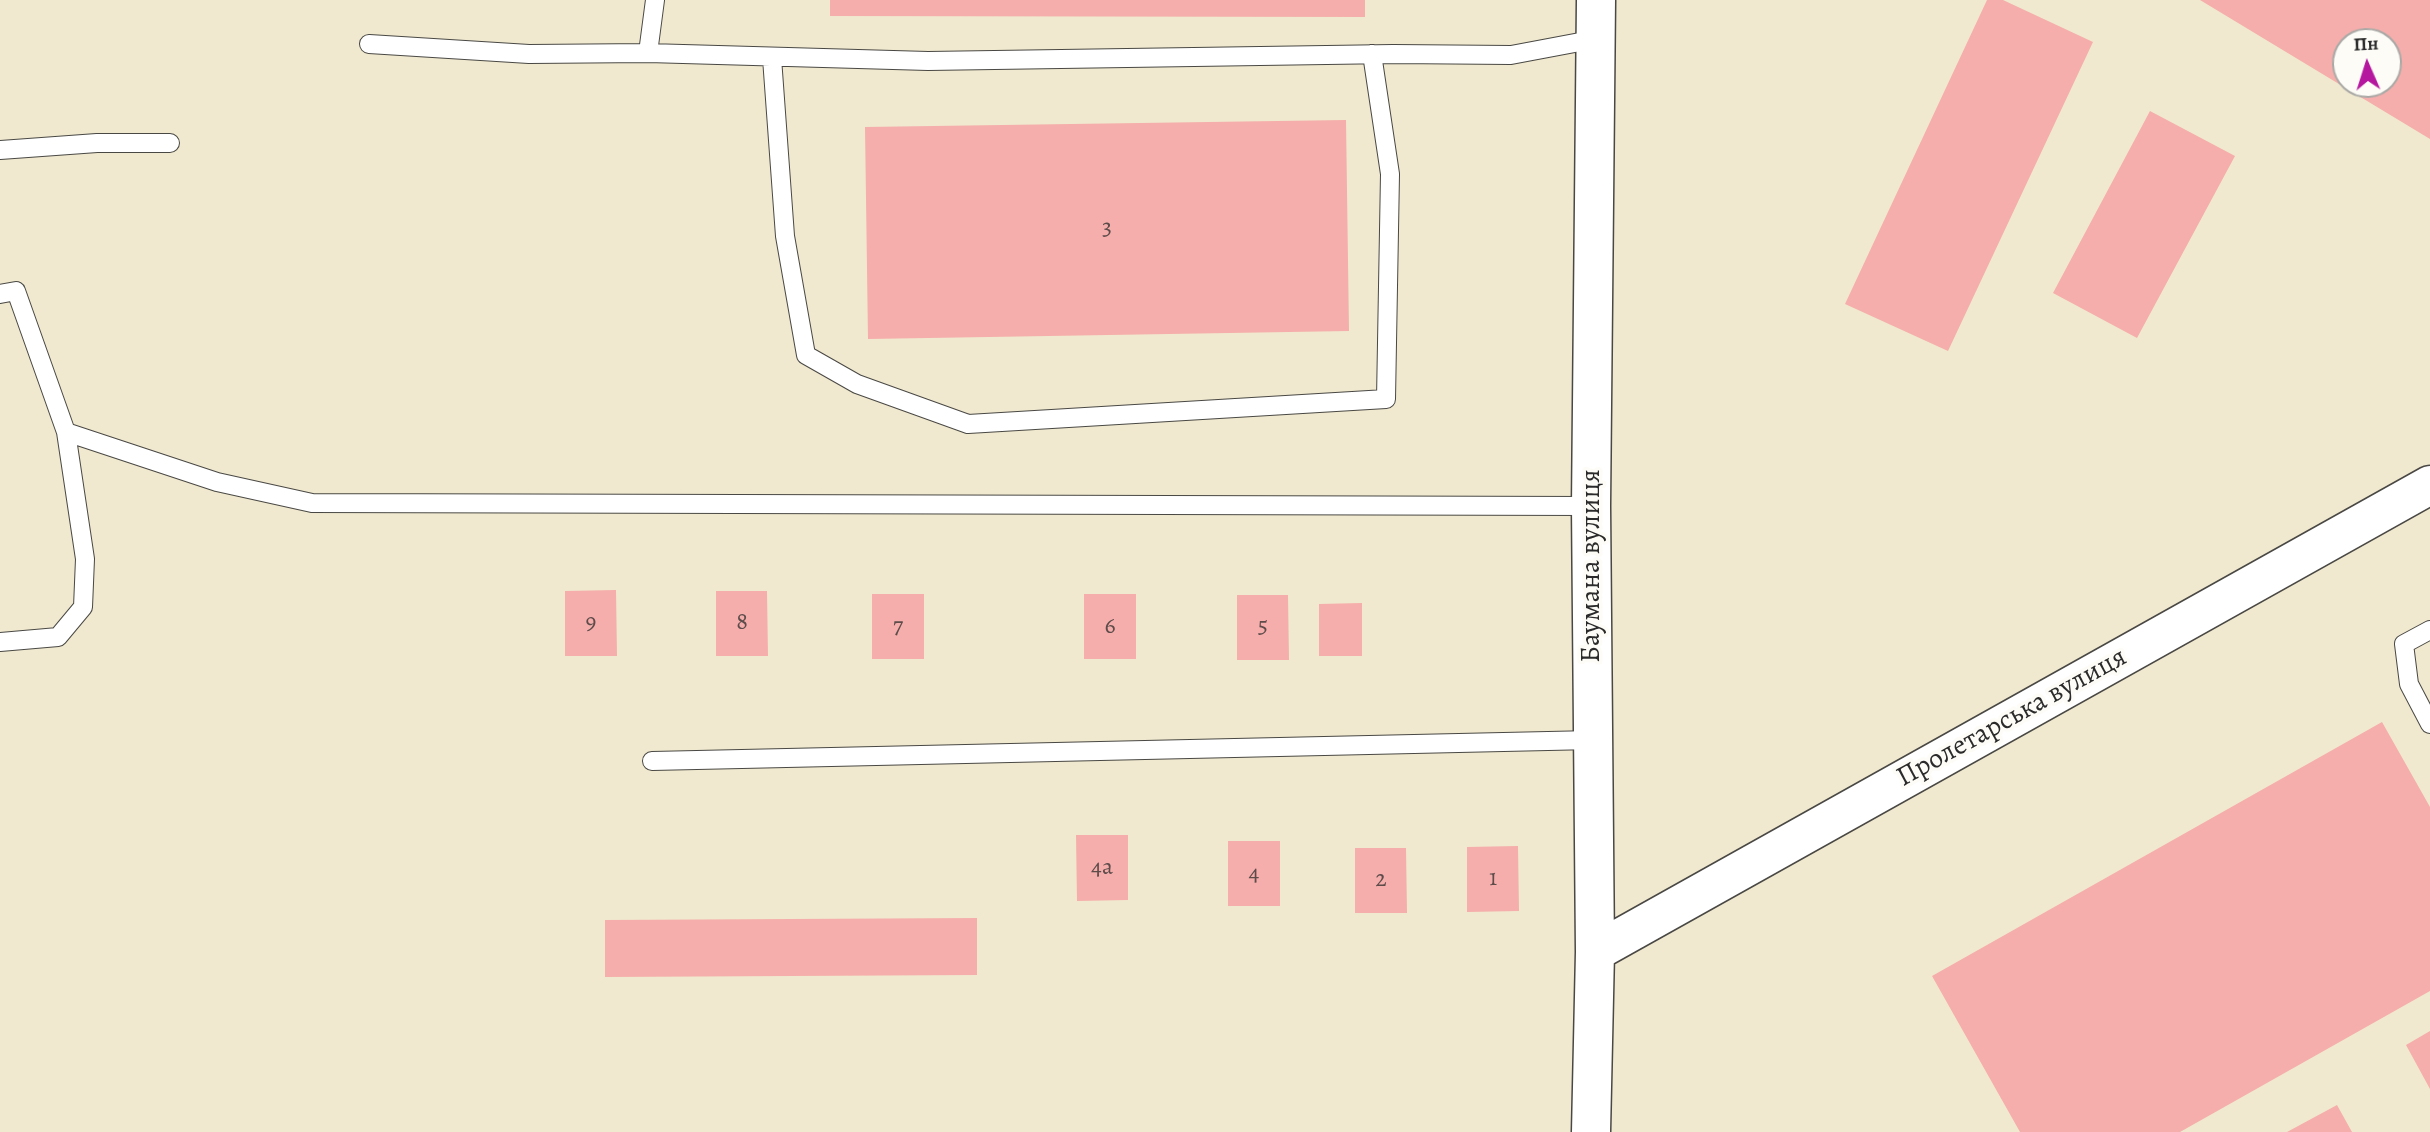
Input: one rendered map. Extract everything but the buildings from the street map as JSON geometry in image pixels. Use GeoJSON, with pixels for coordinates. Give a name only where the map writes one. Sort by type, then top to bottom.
{"type":"FeatureCollection","features":[{"type":"Feature","properties":{"kind":"main road","name":"Баумана вулиця"},"geometry":{"type":"LineString","coordinates":[[1591,1132],[1595,952],[1591,506],[1596,0]]}},
{"type":"Feature","properties":{"kind":"main road","name":"Пролетарська вулиця"},"geometry":{"type":"LineString","coordinates":[[1595,952],[2430,485]]}},
{"type":"Feature","properties":{"kind":"lane"},"geometry":{"type":"LineString","coordinates":[[648,53],[655,0]]}},
{"type":"Feature","properties":{"kind":"lane"},"geometry":{"type":"LineString","coordinates":[[369,44],[529,54],[648,53],[955,61],[1372,54],[1511,55],[1596,40]]}},
{"type":"Feature","properties":{"kind":"lane"},"geometry":{"type":"LineString","coordinates":[[772,58],[785,236],[806,355],[857,384],[968,424],[1386,399],[1390,174],[1372,54]]}},
{"type":"Feature","properties":{"kind":"lane"},"geometry":{"type":"LineString","coordinates":[[0,150],[97,143],[170,143]]}},
{"type":"Feature","properties":{"kind":"lane"},"geometry":{"type":"LineString","coordinates":[[0,294],[16,291],[66,432],[85,559],[83,607],[58,637],[0,642]]}},
{"type":"Feature","properties":{"kind":"lane"},"geometry":{"type":"LineString","coordinates":[[66,432],[216,482],[312,503],[1591,506]]}},
{"type":"Feature","properties":{"kind":"lane"},"geometry":{"type":"LineString","coordinates":[[2430,630],[2404,644],[2409,684],[2430,724]]}},
{"type":"Feature","properties":{"kind":"lane"},"geometry":{"type":"LineString","coordinates":[[652,761],[1593,740]]}}]}
